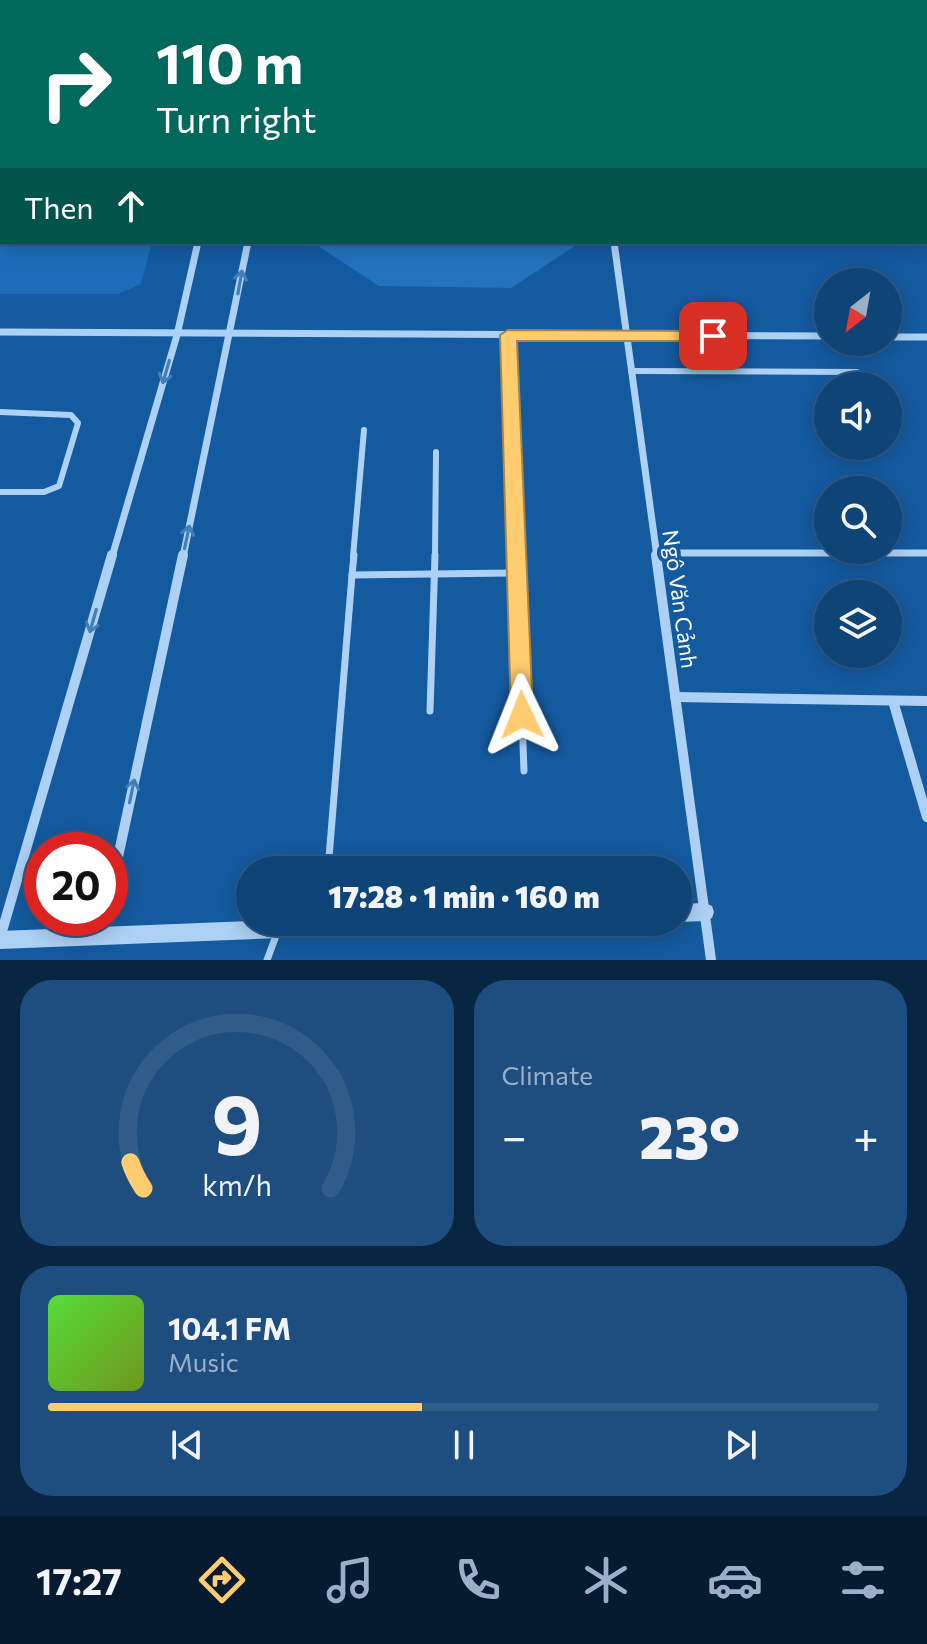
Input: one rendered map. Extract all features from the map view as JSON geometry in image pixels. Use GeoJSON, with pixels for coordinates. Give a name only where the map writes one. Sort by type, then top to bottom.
{"type":"FeatureCollection","features":[{"type":"Feature","properties":{"kind":"street"},"geometry":{"type":"LineString","coordinates":[[26,936],[0,939],[177,335],[198,244]]}},
{"type":"Feature","properties":{"kind":"street"},"geometry":{"type":"LineString","coordinates":[[123,832],[231,335],[248,244]]}},
{"type":"Feature","properties":{"kind":"street","name":"Ngô Văn Cảnh"},"geometry":{"type":"LineString","coordinates":[[614,244],[711,960]]}},
{"type":"Feature","properties":{"kind":"street"},"geometry":{"type":"LineString","coordinates":[[0,332],[814,336]]}},
{"type":"Feature","properties":{"kind":"street"},"geometry":{"type":"LineString","coordinates":[[902,337],[927,337]]}},
{"type":"Feature","properties":{"kind":"street"},"geometry":{"type":"LineString","coordinates":[[656,553],[927,553]]}},
{"type":"Feature","properties":{"kind":"street"},"geometry":{"type":"LineString","coordinates":[[675,697],[927,701]]}},
{"type":"Feature","properties":{"kind":"street"},"geometry":{"type":"LineString","coordinates":[[893,701],[927,817]]}},
{"type":"Feature","properties":{"kind":"street"},"geometry":{"type":"LineString","coordinates":[[692,912],[705,912]]}},
{"type":"Feature","properties":{"kind":"street"},"geometry":{"type":"LineString","coordinates":[[128,927],[236,929]]}},
{"type":"Feature","properties":{"kind":"lane"},"geometry":{"type":"LineString","coordinates":[[508,335],[524,771]]}},
{"type":"Feature","properties":{"kind":"lane"},"geometry":{"type":"LineString","coordinates":[[631,371],[857,372]]}},
{"type":"Feature","properties":{"kind":"lane"},"geometry":{"type":"LineString","coordinates":[[0,412],[71,415],[78,423],[59,486],[44,492],[0,492]]}},
{"type":"Feature","properties":{"kind":"lane"},"geometry":{"type":"LineString","coordinates":[[329,856],[364,430]]}},
{"type":"Feature","properties":{"kind":"lane"},"geometry":{"type":"LineString","coordinates":[[430,711],[436,452]]}},
{"type":"Feature","properties":{"kind":"lane"},"geometry":{"type":"LineString","coordinates":[[352,575],[517,573]]}},
{"type":"Feature","properties":{"kind":"lane"},"geometry":{"type":"LineString","coordinates":[[267,960],[276,936]]}},
{"type":"Feature","properties":{"kind":"shaded area"},"geometry":{"type":"Polygon","coordinates":[[[0,244],[151,244],[141,284],[118,294],[0,294],[0,244]]]}},
{"type":"Feature","properties":{"kind":"building"},"geometry":{"type":"Polygon","coordinates":[[[315,244],[578,244],[511,288],[379,286],[315,244]]]}},
{"type":"Feature","properties":{"kind":"route"},"geometry":{"type":"LineString","coordinates":[[522,715],[508,335],[713,336]]}}]}
